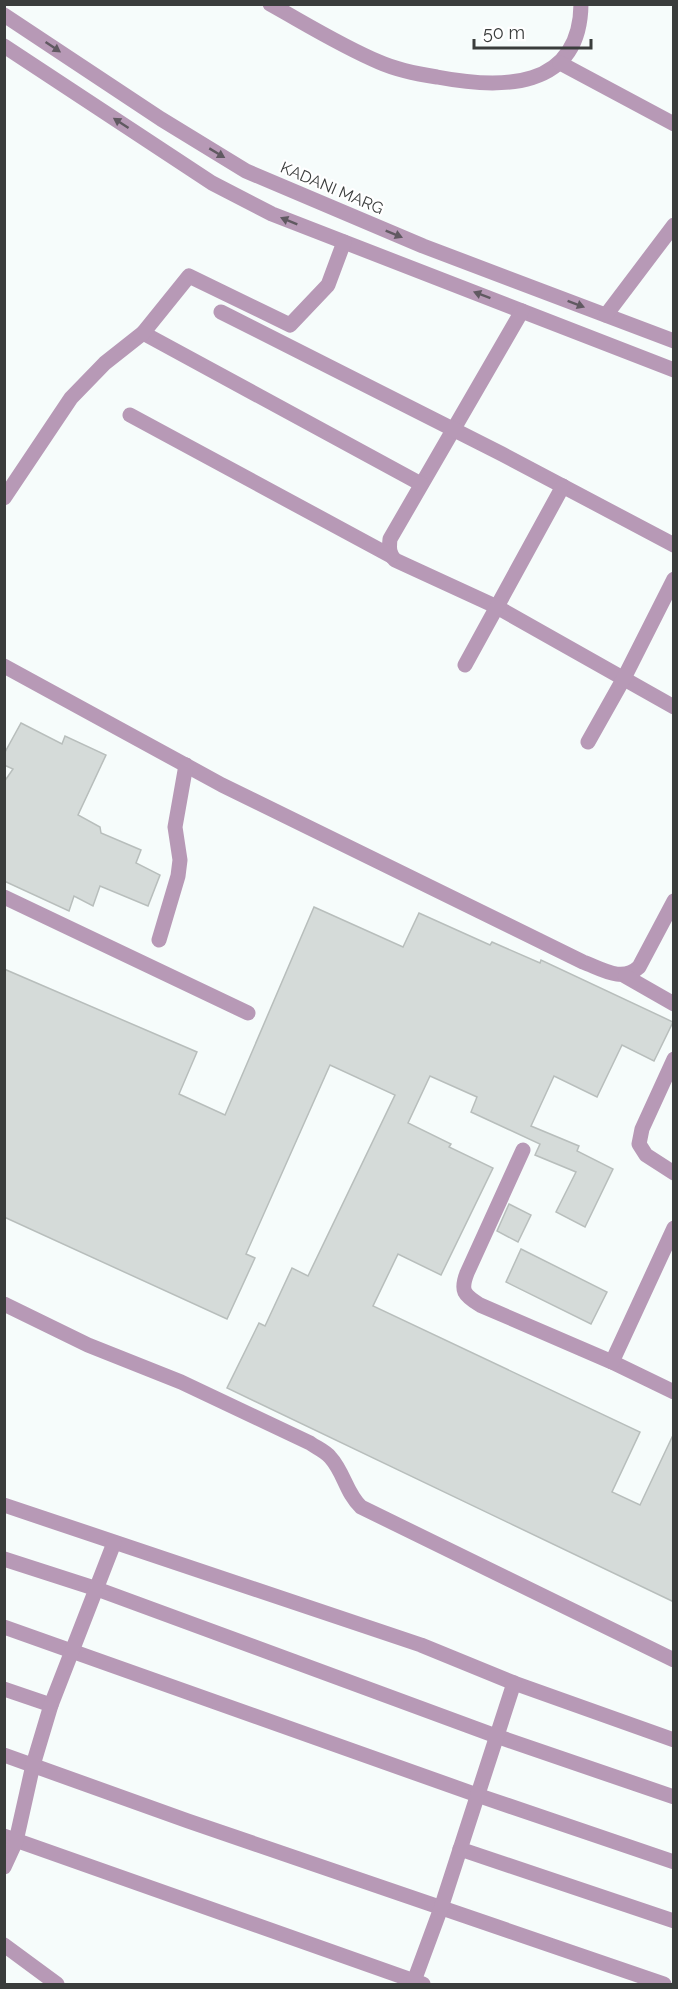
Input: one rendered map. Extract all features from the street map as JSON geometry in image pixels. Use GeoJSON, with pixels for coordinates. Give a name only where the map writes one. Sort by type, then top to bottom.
{"type":"FeatureCollection","features":[{"type":"Feature","properties":{"kind":"street"},"geometry":{"type":"LineString","coordinates":[[270,4],[381,63],[409,72],[488,84],[512,83],[537,76],[560,63],[573,44],[581,21],[581,4]]}},
{"type":"Feature","properties":{"kind":"street","name":"KADANI MARG"},"geometry":{"type":"LineString","coordinates":[[4,15],[161,119],[246,171],[423,246],[674,341]]}},
{"type":"Feature","properties":{"kind":"street"},"geometry":{"type":"LineString","coordinates":[[4,46],[212,183],[272,214],[674,370]]}},
{"type":"Feature","properties":{"kind":"street"},"geometry":{"type":"LineString","coordinates":[[560,63],[674,124]]}},
{"type":"Feature","properties":{"kind":"street"},"geometry":{"type":"LineString","coordinates":[[606,315],[674,225]]}},
{"type":"Feature","properties":{"kind":"street"},"geometry":{"type":"LineString","coordinates":[[4,498],[71,398],[105,363],[143,333],[189,276],[290,325],[328,285],[344,242]]}},
{"type":"Feature","properties":{"kind":"street"},"geometry":{"type":"LineString","coordinates":[[391,556],[390,539],[522,311]]}},
{"type":"Feature","properties":{"kind":"street"},"geometry":{"type":"LineString","coordinates":[[221,312],[674,545]]}},
{"type":"Feature","properties":{"kind":"street"},"geometry":{"type":"LineString","coordinates":[[143,333],[421,484]]}},
{"type":"Feature","properties":{"kind":"street"},"geometry":{"type":"LineString","coordinates":[[130,415],[395,560],[495,606],[674,707]]}},
{"type":"Feature","properties":{"kind":"street"},"geometry":{"type":"LineString","coordinates":[[465,664],[563,486]]}},
{"type":"Feature","properties":{"kind":"street"},"geometry":{"type":"LineString","coordinates":[[588,742],[624,678],[674,579]]}},
{"type":"Feature","properties":{"kind":"street"},"geometry":{"type":"LineString","coordinates":[[4,666],[222,785],[583,962],[625,976],[674,1004]]}},
{"type":"Feature","properties":{"kind":"street"},"geometry":{"type":"LineString","coordinates":[[159,940],[178,876],[180,860],[175,828],[186,765]]}},
{"type":"Feature","properties":{"kind":"street"},"geometry":{"type":"LineString","coordinates":[[4,897],[248,1013]]}},
{"type":"Feature","properties":{"kind":"street"},"geometry":{"type":"LineString","coordinates":[[625,976],[633,973],[639,967],[674,901]]}},
{"type":"Feature","properties":{"kind":"street"},"geometry":{"type":"LineString","coordinates":[[674,1059],[642,1129],[639,1144],[646,1155],[674,1173]]}},
{"type":"Feature","properties":{"kind":"street"},"geometry":{"type":"LineString","coordinates":[[523,1150],[462,1285],[464,1292],[480,1305],[612,1362],[674,1392]]}},
{"type":"Feature","properties":{"kind":"street"},"geometry":{"type":"LineString","coordinates":[[612,1362],[674,1227]]}},
{"type":"Feature","properties":{"kind":"street"},"geometry":{"type":"LineString","coordinates":[[4,1304],[88,1345],[181,1382],[310,1443],[332,1459],[352,1499],[361,1507],[674,1660]]}},
{"type":"Feature","properties":{"kind":"street"},"geometry":{"type":"LineString","coordinates":[[4,1505],[421,1645],[514,1683],[674,1740]]}},
{"type":"Feature","properties":{"kind":"street"},"geometry":{"type":"LineString","coordinates":[[4,1867],[10,1838],[51,1705],[114,1543]]}},
{"type":"Feature","properties":{"kind":"street"},"geometry":{"type":"LineString","coordinates":[[4,1559],[97,1589],[496,1737],[674,1797]]}},
{"type":"Feature","properties":{"kind":"street"},"geometry":{"type":"LineString","coordinates":[[4,1628],[674,1862]]}},
{"type":"Feature","properties":{"kind":"street"},"geometry":{"type":"LineString","coordinates":[[10,1838],[418,1983],[514,1683]]}},
{"type":"Feature","properties":{"kind":"street"},"geometry":{"type":"LineString","coordinates":[[4,1689],[51,1705]]}},
{"type":"Feature","properties":{"kind":"street"},"geometry":{"type":"LineString","coordinates":[[4,1755],[188,1821],[664,1984]]}},
{"type":"Feature","properties":{"kind":"street"},"geometry":{"type":"LineString","coordinates":[[460,1850],[674,1922]]}},
{"type":"Feature","properties":{"kind":"street"},"geometry":{"type":"LineString","coordinates":[[4,1946],[57,1984]]}},
{"type":"Feature","properties":{"kind":"building"},"geometry":{"type":"Polygon","coordinates":[[[21,723],[62,744],[65,736],[106,755],[78,815],[100,827],[101,833],[141,850],[136,863],[160,875],[148,906],[100,886],[93,906],[74,896],[69,911],[4,881],[4,782],[13,769],[4,765],[4,754],[21,723]]]}},
{"type":"Feature","properties":{"kind":"building"},"geometry":{"type":"Polygon","coordinates":[[[314,907],[403,947],[419,913],[490,945],[492,942],[540,963],[541,960],[673,1022],[654,1061],[622,1045],[597,1097],[554,1076],[531,1126],[579,1146],[577,1151],[613,1169],[585,1227],[556,1212],[576,1172],[535,1155],[540,1144],[471,1112],[477,1097],[430,1076],[408,1123],[451,1144],[449,1147],[493,1168],[441,1275],[398,1254],[373,1306],[640,1432],[612,1492],[640,1505],[674,1433],[674,1602],[227,1388],[259,1323],[265,1326],[292,1268],[308,1276],[395,1095],[330,1065],[246,1254],[255,1258],[227,1319],[4,1217],[4,969],[197,1052],[179,1094],[225,1115],[314,907]]]}},
{"type":"Feature","properties":{"kind":"building"},"geometry":{"type":"Polygon","coordinates":[[[509,1204],[531,1215],[518,1242],[497,1231],[509,1204]]]}},
{"type":"Feature","properties":{"kind":"building"},"geometry":{"type":"Polygon","coordinates":[[[521,1249],[607,1292],[591,1324],[506,1282],[521,1249]]]}}]}
